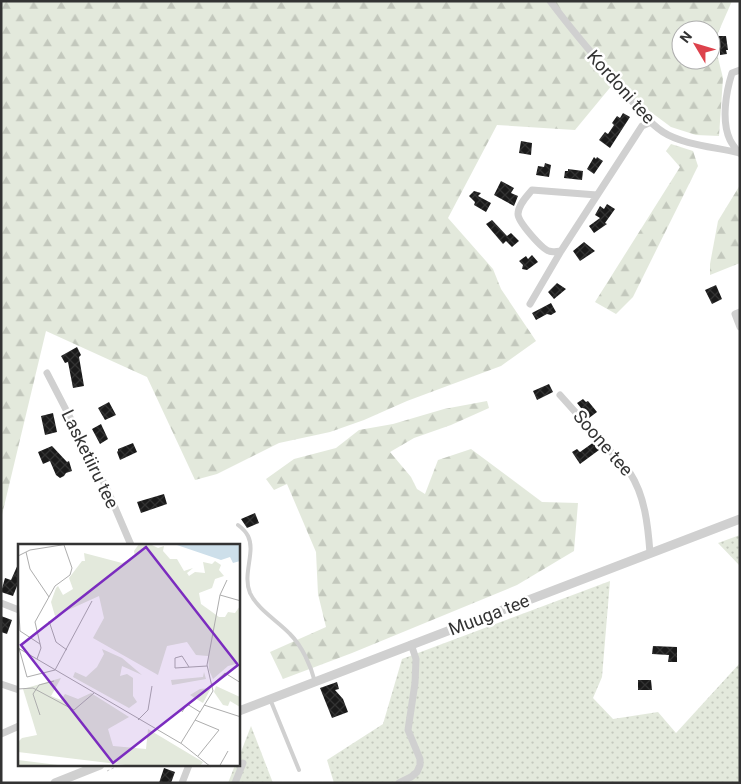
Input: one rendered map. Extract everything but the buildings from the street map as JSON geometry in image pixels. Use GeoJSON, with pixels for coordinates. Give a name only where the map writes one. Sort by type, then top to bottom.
{"type":"FeatureCollection","features":[{"type":"Feature","properties":{"kind":"street","name":"Kordoni tee"},"geometry":{"type":"LineString","coordinates":[[550,1],[575,35],[651,122],[663,132],[683,142],[714,146],[740,153]]}},
{"type":"Feature","properties":{"kind":"street"},"geometry":{"type":"LineString","coordinates":[[740,70],[732,73],[728,85],[724,118],[730,140],[740,153]]}},
{"type":"Feature","properties":{"kind":"street"},"geometry":{"type":"LineString","coordinates":[[530,304],[561,251],[642,126],[651,122]]}},
{"type":"Feature","properties":{"kind":"street"},"geometry":{"type":"LineString","coordinates":[[561,251],[552,252],[545,249],[520,221],[518,213],[524,200],[532,190],[597,195]]}},
{"type":"Feature","properties":{"kind":"street"},"geometry":{"type":"LineString","coordinates":[[740,312],[735,314],[740,327]]}},
{"type":"Feature","properties":{"kind":"street","name":"Lasketiiru tee"},"geometry":{"type":"LineString","coordinates":[[47,373],[107,489],[131,544]]}},
{"type":"Feature","properties":{"kind":"street","name":"Soone tee"},"geometry":{"type":"LineString","coordinates":[[560,395],[630,473],[638,486],[649,536],[650,553]]}},
{"type":"Feature","properties":{"kind":"street","name":"Muuga tee"},"geometry":{"type":"LineString","coordinates":[[240,711],[740,519]]}},
{"type":"Feature","properties":{"kind":"street"},"geometry":{"type":"LineString","coordinates":[[1,603],[18,610]]}},
{"type":"Feature","properties":{"kind":"street"},"geometry":{"type":"LineString","coordinates":[[399,783],[417,772],[420,765],[420,759],[408,730],[415,683],[416,659],[411,644]]}},
{"type":"Feature","properties":{"kind":"street"},"geometry":{"type":"LineString","coordinates":[[1,684],[18,690]]}},
{"type":"Feature","properties":{"kind":"street"},"geometry":{"type":"LineString","coordinates":[[1,734],[18,726]]}},
{"type":"Feature","properties":{"kind":"street"},"geometry":{"type":"LineString","coordinates":[[235,783],[243,763]]}},
{"type":"Feature","properties":{"kind":"street"},"geometry":{"type":"LineString","coordinates":[[55,783],[98,766]]}},
{"type":"Feature","properties":{"kind":"street"},"geometry":{"type":"LineString","coordinates":[[182,783],[189,766]]}},
{"type":"Feature","properties":{"kind":"lane"},"geometry":{"type":"LineString","coordinates":[[238,525],[248,534],[250,541],[246,576],[250,593],[260,606],[292,636],[307,661],[315,682]]}},
{"type":"Feature","properties":{"kind":"lane"},"geometry":{"type":"LineString","coordinates":[[270,699],[299,770]]}},
{"type":"Feature","properties":{"kind":"green space"},"geometry":{"type":"Polygon","coordinates":[[[1,1],[732,1],[721,26],[721,20],[671,20],[671,70],[721,70],[723,78],[719,136],[696,135],[671,127],[613,84],[575,130],[497,125],[448,218],[493,269],[501,289],[536,341],[501,366],[330,432],[279,443],[217,474],[195,480],[147,377],[46,331],[1,519],[1,1]]]}},
{"type":"Feature","properties":{"kind":"green space"},"geometry":{"type":"Polygon","coordinates":[[[671,144],[693,151],[698,166],[633,297],[616,314],[595,302],[680,167],[666,151],[671,144]]]}},
{"type":"Feature","properties":{"kind":"green space"},"geometry":{"type":"Polygon","coordinates":[[[740,185],[740,263],[710,275],[710,264],[718,221],[740,185]]]}},
{"type":"Feature","properties":{"kind":"green space"},"geometry":{"type":"Polygon","coordinates":[[[487,401],[489,408],[451,425],[414,438],[390,452],[411,477],[417,489],[425,494],[438,460],[471,449],[542,502],[578,503],[574,551],[517,585],[352,653],[283,679],[270,652],[326,627],[318,594],[316,552],[287,484],[274,490],[266,479],[294,459],[336,448],[359,430],[393,424],[444,409],[487,401]]]}},
{"type":"Feature","properties":{"kind":"green space"},"geometry":{"type":"Polygon","coordinates":[[[740,535],[740,566],[718,543],[740,535]]]}},
{"type":"Feature","properties":{"kind":"green space"},"geometry":{"type":"Polygon","coordinates":[[[610,581],[602,677],[593,698],[613,719],[658,712],[676,733],[740,663],[740,783],[334,783],[327,760],[383,724],[402,659],[610,581]]]}},
{"type":"Feature","properties":{"kind":"green space"},"geometry":{"type":"Polygon","coordinates":[[[251,726],[273,783],[228,783],[235,766],[240,766],[240,754],[251,726]]]}}]}
